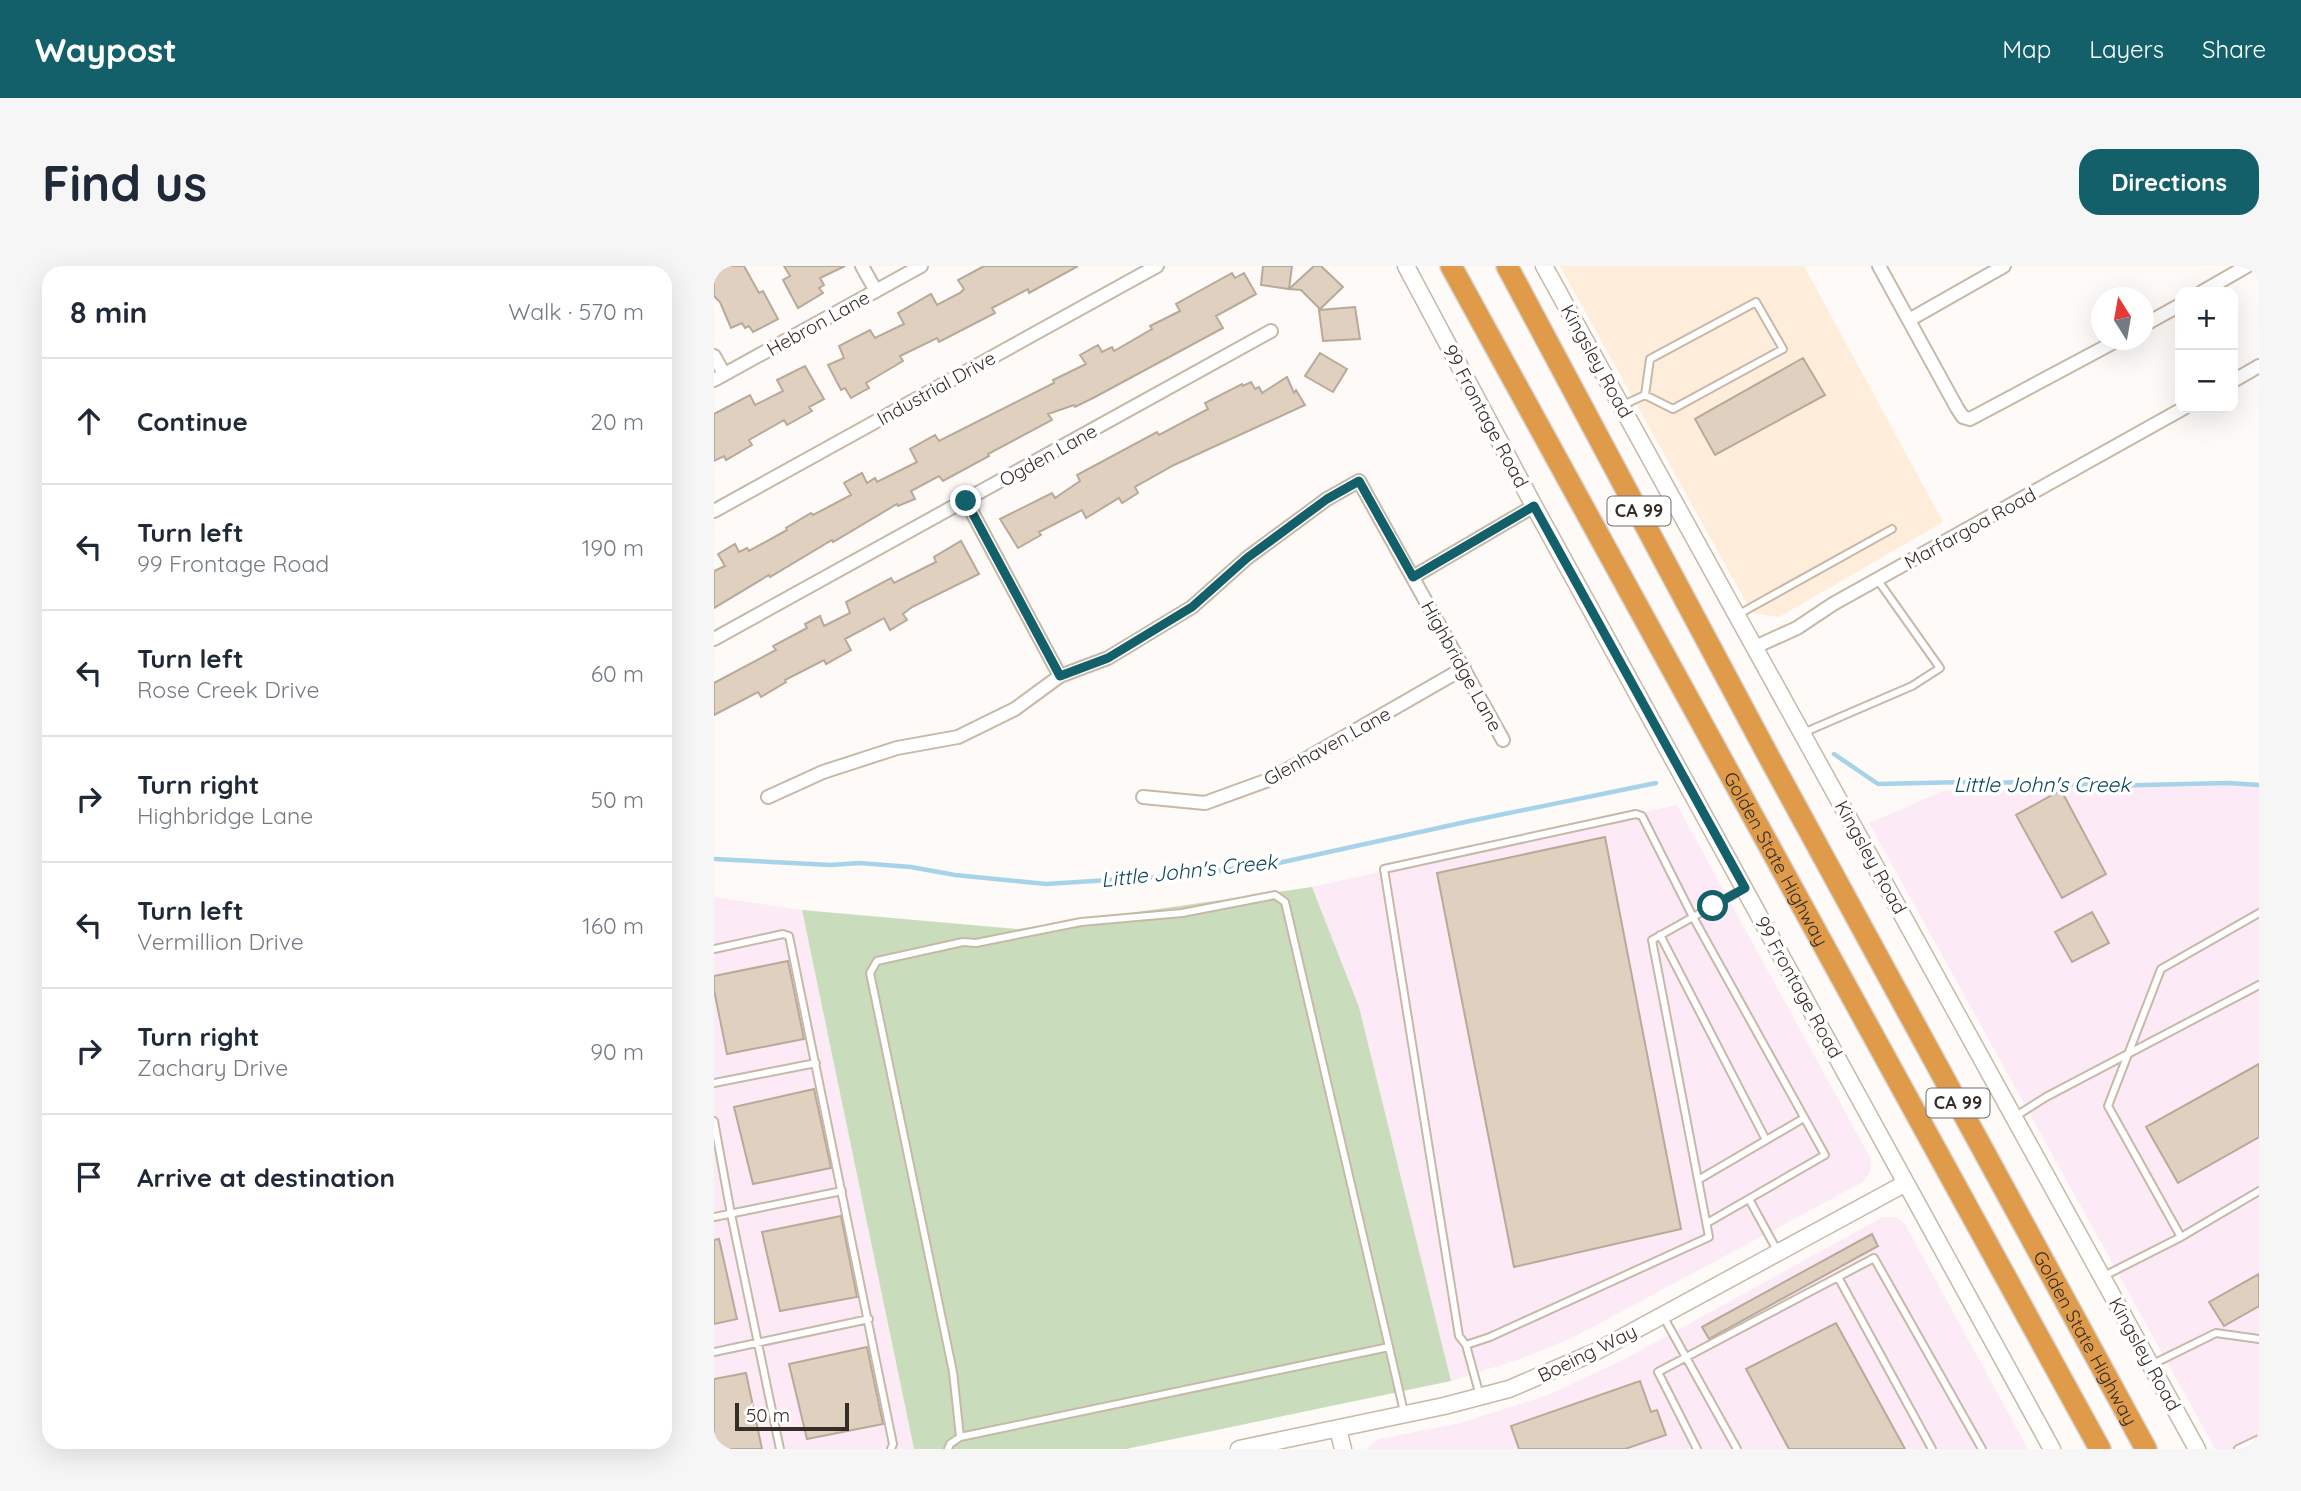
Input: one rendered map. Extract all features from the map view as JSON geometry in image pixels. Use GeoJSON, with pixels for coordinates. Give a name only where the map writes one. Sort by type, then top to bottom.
{"type":"FeatureCollection","features":[{"type":"Feature","properties":{"kind":"highway","name":"Golden State Highway"},"geometry":{"type":"LineString","coordinates":[[1451,266],[2100,1449]]}},
{"type":"Feature","properties":{"kind":"highway","name":"Golden State Highway"},"geometry":{"type":"LineString","coordinates":[[1507,266],[1769,757],[2147,1449]]}},
{"type":"Feature","properties":{"kind":"street"},"geometry":{"type":"LineString","coordinates":[[862,266],[876,291]]}},
{"type":"Feature","properties":{"kind":"street","name":"Hebron Lane"},"geometry":{"type":"LineString","coordinates":[[719,377],[921,266]]}},
{"type":"Feature","properties":{"kind":"street","name":"Industrial Drive"},"geometry":{"type":"LineString","coordinates":[[714,511],[1157,266]]}},
{"type":"Feature","properties":{"kind":"street","name":"99 Frontage Road"},"geometry":{"type":"LineString","coordinates":[[1406,266],[1534,506],[2052,1449]]}},
{"type":"Feature","properties":{"kind":"street","name":"Kingsley Road"},"geometry":{"type":"LineString","coordinates":[[1544,266],[2197,1449]]}},
{"type":"Feature","properties":{"kind":"street"},"geometry":{"type":"LineString","coordinates":[[1879,266],[1956,408],[1970,419],[2099,350]]}},
{"type":"Feature","properties":{"kind":"street"},"geometry":{"type":"LineString","coordinates":[[1909,320],[2004,266]]}},
{"type":"Feature","properties":{"kind":"street"},"geometry":{"type":"LineString","coordinates":[[2211,287],[2247,266]]}},
{"type":"Feature","properties":{"kind":"street"},"geometry":{"type":"LineString","coordinates":[[2154,321],[2175,312]]}},
{"type":"Feature","properties":{"kind":"street","name":"Ogden Lane"},"geometry":{"type":"LineString","coordinates":[[714,639],[1271,331]]}},
{"type":"Feature","properties":{"kind":"street"},"geometry":{"type":"LineString","coordinates":[[714,356],[719,377]]}},
{"type":"Feature","properties":{"kind":"street"},"geometry":{"type":"LineString","coordinates":[[2238,378],[2259,366]]}},
{"type":"Feature","properties":{"kind":"street","name":"Marfargoa Road"},"geometry":{"type":"LineString","coordinates":[[1755,647],[1797,628],[1809,618],[1877,579],[2175,413]]}},
{"type":"Feature","properties":{"kind":"street","name":"Highbridge Lane"},"geometry":{"type":"LineString","coordinates":[[1060,676],[1108,658],[1192,607],[1247,558],[1327,499],[1359,481],[1503,740]]}},
{"type":"Feature","properties":{"kind":"street"},"geometry":{"type":"LineString","coordinates":[[768,797],[823,772],[897,748],[958,737],[1015,709],[1060,676],[966,501]]}},
{"type":"Feature","properties":{"kind":"street"},"geometry":{"type":"LineString","coordinates":[[1413,577],[1534,506]]}},
{"type":"Feature","properties":{"kind":"street","name":"Glenhaven Lane"},"geometry":{"type":"LineString","coordinates":[[1143,797],[1205,803],[1271,779],[1464,668]]}},
{"type":"Feature","properties":{"kind":"street","name":"Boeing Way"},"geometry":{"type":"LineString","coordinates":[[1239,1449],[1404,1415],[1480,1396],[1545,1375],[1595,1352],[1906,1183]]}},
{"type":"Feature","properties":{"kind":"street"},"geometry":{"type":"LineString","coordinates":[[1338,1429],[1343,1449]]}},
{"type":"Feature","properties":{"kind":"lane"},"geometry":{"type":"LineString","coordinates":[[1756,302],[1783,349],[1673,409],[1645,394],[1650,359],[1756,302]]}},
{"type":"Feature","properties":{"kind":"lane"},"geometry":{"type":"LineString","coordinates":[[1622,406],[1645,394]]}},
{"type":"Feature","properties":{"kind":"lane"},"geometry":{"type":"LineString","coordinates":[[1737,615],[1892,529]]}},
{"type":"Feature","properties":{"kind":"lane"},"geometry":{"type":"LineString","coordinates":[[1802,733],[1912,686],[1940,668],[1877,579]]}},
{"type":"Feature","properties":{"kind":"lane"},"geometry":{"type":"LineString","coordinates":[[1480,1396],[1466,1345],[1459,1336],[1384,869],[1636,814],[1642,816],[1693,917],[1825,1155],[1707,1223]]}},
{"type":"Feature","properties":{"kind":"lane"},"geometry":{"type":"LineString","coordinates":[[1466,1345],[1490,1337],[1709,1237],[1652,940],[1745,888]]}},
{"type":"Feature","properties":{"kind":"lane"},"geometry":{"type":"LineString","coordinates":[[960,1437],[953,1372],[870,973],[877,961],[963,942],[976,943],[1081,922],[1182,913],[1275,895],[1285,902],[1404,1415]]}},
{"type":"Feature","properties":{"kind":"lane"},"geometry":{"type":"LineString","coordinates":[[2180,1237],[2108,1106],[2161,969],[2259,913]]}},
{"type":"Feature","properties":{"kind":"lane"},"geometry":{"type":"LineString","coordinates":[[714,948],[783,934],[789,936],[869,1319],[893,1444],[891,1449]]}},
{"type":"Feature","properties":{"kind":"lane"},"geometry":{"type":"LineString","coordinates":[[1660,935],[1766,1140]]}},
{"type":"Feature","properties":{"kind":"lane"},"geometry":{"type":"LineString","coordinates":[[2014,1117],[2046,1097],[2259,985]]}},
{"type":"Feature","properties":{"kind":"lane"},"geometry":{"type":"LineString","coordinates":[[714,1083],[816,1062]]}},
{"type":"Feature","properties":{"kind":"lane"},"geometry":{"type":"LineString","coordinates":[[1698,1180],[1804,1118]]}},
{"type":"Feature","properties":{"kind":"lane"},"geometry":{"type":"LineString","coordinates":[[714,1121],[780,1449]]}},
{"type":"Feature","properties":{"kind":"lane"},"geometry":{"type":"LineString","coordinates":[[714,1217],[842,1191]]}},
{"type":"Feature","properties":{"kind":"lane"},"geometry":{"type":"LineString","coordinates":[[2102,1277],[2259,1192]]}},
{"type":"Feature","properties":{"kind":"lane"},"geometry":{"type":"LineString","coordinates":[[1749,1199],[1778,1252]]}},
{"type":"Feature","properties":{"kind":"lane"},"geometry":{"type":"LineString","coordinates":[[1697,1449],[1658,1372],[1874,1258],[1982,1449]]}},
{"type":"Feature","properties":{"kind":"lane"},"geometry":{"type":"LineString","coordinates":[[1838,1277],[1933,1449]]}},
{"type":"Feature","properties":{"kind":"lane"},"geometry":{"type":"LineString","coordinates":[[1663,1315],[1737,1449]]}},
{"type":"Feature","properties":{"kind":"lane"},"geometry":{"type":"LineString","coordinates":[[714,1352],[869,1319]]}},
{"type":"Feature","properties":{"kind":"lane"},"geometry":{"type":"LineString","coordinates":[[2151,1365],[2216,1334],[2259,1339]]}},
{"type":"Feature","properties":{"kind":"lane"},"geometry":{"type":"LineString","coordinates":[[948,1449],[950,1444],[960,1437],[1390,1347]]}},
{"type":"Feature","properties":{"kind":"lane"},"geometry":{"type":"LineString","coordinates":[[2238,1449],[2259,1439]]}},
{"type":"Feature","properties":{"kind":"shaded area"},"geometry":{"type":"Polygon","coordinates":[[[1560,266],[1804,266],[1943,522],[1779,617],[1752,613],[1560,266]]]}},
{"type":"Feature","properties":{"kind":"shaded area"},"geometry":{"type":"Polygon","coordinates":[[[2259,785],[2259,1449],[2215,1449],[1869,823],[1943,791],[2259,785]]]}},
{"type":"Feature","properties":{"kind":"shaded area"},"geometry":{"type":"Polygon","coordinates":[[[1677,805],[1871,1159],[1870,1172],[1863,1182],[1574,1337],[1520,1359],[1451,1381],[1359,1007],[1312,887],[1677,805]]]}},
{"type":"Feature","properties":{"kind":"shaded area"},"geometry":{"type":"Polygon","coordinates":[[[714,897],[802,910],[914,1449],[714,1449],[714,897]]]}},
{"type":"Feature","properties":{"kind":"shaded area"},"geometry":{"type":"Polygon","coordinates":[[[1883,1217],[1896,1217],[1905,1224],[2028,1449],[1366,1449],[1379,1439],[1461,1423],[1548,1395],[1625,1359],[1883,1217]]]}},
{"type":"Feature","properties":{"kind":"green space"},"geometry":{"type":"Polygon","coordinates":[[[1312,887],[1359,1007],[1451,1381],[1126,1449],[914,1449],[802,910],[1017,929],[1312,887]]]}},
{"type":"Feature","properties":{"kind":"building"},"geometry":{"type":"Polygon","coordinates":[[[714,266],[744,266],[759,293],[763,291],[778,319],[753,332],[749,326],[745,328],[742,323],[731,328],[720,302],[714,296],[714,266]]]}},
{"type":"Feature","properties":{"kind":"building"},"geometry":{"type":"Polygon","coordinates":[[[784,266],[845,266],[820,278],[824,285],[819,288],[823,293],[798,308],[783,280],[790,276],[784,266]]]}},
{"type":"Feature","properties":{"kind":"building"},"geometry":{"type":"Polygon","coordinates":[[[984,266],[1078,266],[1029,293],[1028,289],[992,308],[995,313],[939,342],[937,338],[900,356],[903,361],[866,383],[869,388],[851,398],[845,388],[841,390],[828,365],[844,358],[839,346],[870,330],[875,338],[904,324],[898,313],[931,294],[937,305],[960,293],[964,289],[958,280],[984,266]]]}},
{"type":"Feature","properties":{"kind":"building"},"geometry":{"type":"Polygon","coordinates":[[[1263,266],[1292,266],[1289,289],[1261,285],[1263,266]]]}},
{"type":"Feature","properties":{"kind":"building"},"geometry":{"type":"Polygon","coordinates":[[[1314,266],[1321,266],[1343,287],[1320,309],[1301,290],[1289,289],[1314,266]]]}},
{"type":"Feature","properties":{"kind":"building"},"geometry":{"type":"Polygon","coordinates":[[[1232,273],[1235,278],[1244,273],[1256,294],[1216,316],[1223,328],[1075,407],[1074,405],[1048,414],[1052,420],[943,481],[939,476],[911,491],[915,499],[898,506],[897,504],[714,608],[714,571],[725,566],[718,554],[735,544],[739,552],[747,548],[749,551],[811,513],[813,515],[851,495],[844,483],[862,473],[867,483],[875,478],[877,482],[917,462],[910,449],[935,435],[939,441],[1054,383],[1053,380],[1086,364],[1080,355],[1098,345],[1102,352],[1112,347],[1114,351],[1152,329],[1150,326],[1180,311],[1176,304],[1232,273]]]}},
{"type":"Feature","properties":{"kind":"building"},"geometry":{"type":"Polygon","coordinates":[[[1355,307],[1360,339],[1323,341],[1319,310],[1355,307]]]}},
{"type":"Feature","properties":{"kind":"building"},"geometry":{"type":"Polygon","coordinates":[[[1320,353],[1347,369],[1333,392],[1305,376],[1320,353]]]}},
{"type":"Feature","properties":{"kind":"building"},"geometry":{"type":"Polygon","coordinates":[[[1803,358],[1825,395],[1715,455],[1695,419],[1803,358]]]}},
{"type":"Feature","properties":{"kind":"building"},"geometry":{"type":"Polygon","coordinates":[[[805,366],[824,399],[809,407],[812,411],[787,425],[784,420],[749,440],[752,445],[726,460],[724,456],[714,461],[714,414],[750,395],[755,405],[783,391],[777,380],[805,366]]]}},
{"type":"Feature","properties":{"kind":"building"},"geometry":{"type":"Polygon","coordinates":[[[1287,377],[1294,393],[1296,390],[1305,405],[1174,465],[1135,487],[1138,493],[1122,503],[1119,498],[1086,518],[1082,510],[1039,532],[1041,535],[1018,548],[1000,519],[1052,493],[1055,498],[1080,481],[1077,475],[1157,432],[1159,435],[1208,409],[1205,403],[1242,384],[1243,386],[1251,382],[1255,389],[1259,387],[1262,393],[1287,377]]]}},
{"type":"Feature","properties":{"kind":"building"},"geometry":{"type":"Polygon","coordinates":[[[961,541],[979,574],[912,607],[903,614],[907,620],[890,630],[884,618],[845,639],[851,650],[826,664],[824,660],[785,680],[786,682],[761,697],[758,692],[714,715],[714,683],[776,650],[773,646],[807,628],[805,624],[820,616],[824,626],[850,613],[846,602],[891,578],[894,583],[936,562],[934,557],[961,541]]]}},
{"type":"Feature","properties":{"kind":"building"},"geometry":{"type":"Polygon","coordinates":[[[2061,790],[2106,874],[2062,898],[2016,815],[2061,790]]]}},
{"type":"Feature","properties":{"kind":"building"},"geometry":{"type":"Polygon","coordinates":[[[1605,837],[1681,1229],[1514,1267],[1437,873],[1605,837]]]}},
{"type":"Feature","properties":{"kind":"building"},"geometry":{"type":"Polygon","coordinates":[[[2092,912],[2109,943],[2072,962],[2055,932],[2092,912]]]}},
{"type":"Feature","properties":{"kind":"building"},"geometry":{"type":"Polygon","coordinates":[[[788,961],[804,1039],[727,1054],[714,990],[714,976],[788,961]]]}},
{"type":"Feature","properties":{"kind":"building"},"geometry":{"type":"Polygon","coordinates":[[[2259,1064],[2259,1137],[2178,1183],[2146,1127],[2259,1064]]]}},
{"type":"Feature","properties":{"kind":"building"},"geometry":{"type":"Polygon","coordinates":[[[814,1089],[831,1168],[753,1184],[734,1107],[814,1089]]]}},
{"type":"Feature","properties":{"kind":"building"},"geometry":{"type":"Polygon","coordinates":[[[841,1216],[857,1297],[780,1311],[762,1232],[841,1216]]]}},
{"type":"Feature","properties":{"kind":"building"},"geometry":{"type":"Polygon","coordinates":[[[1872,1234],[1878,1246],[1709,1339],[1702,1327],[1872,1234]]]}},
{"type":"Feature","properties":{"kind":"building"},"geometry":{"type":"Polygon","coordinates":[[[719,1239],[737,1319],[714,1324],[714,1240],[719,1239]]]}},
{"type":"Feature","properties":{"kind":"building"},"geometry":{"type":"Polygon","coordinates":[[[2259,1274],[2259,1306],[2224,1326],[2209,1302],[2259,1274]]]}},
{"type":"Feature","properties":{"kind":"building"},"geometry":{"type":"Polygon","coordinates":[[[1836,1323],[1905,1449],[1789,1449],[1746,1369],[1836,1323]]]}},
{"type":"Feature","properties":{"kind":"building"},"geometry":{"type":"Polygon","coordinates":[[[867,1347],[883,1424],[807,1439],[789,1364],[867,1347]]]}},
{"type":"Feature","properties":{"kind":"building"},"geometry":{"type":"Polygon","coordinates":[[[746,1373],[762,1449],[714,1449],[714,1379],[746,1373]]]}},
{"type":"Feature","properties":{"kind":"building"},"geometry":{"type":"Polygon","coordinates":[[[1640,1381],[1651,1412],[1657,1410],[1666,1435],[1625,1449],[1519,1449],[1511,1426],[1640,1381]]]}},
{"type":"Feature","properties":{"kind":"waterway","name":"Little John's Creek"},"geometry":{"type":"LineString","coordinates":[[1834,754],[1878,784],[2019,782],[2101,786],[2228,783],[2259,785]]}},
{"type":"Feature","properties":{"kind":"waterway","name":"Little John's Creek"},"geometry":{"type":"LineString","coordinates":[[714,859],[831,865],[859,863],[1046,884],[1173,876],[1274,864],[1656,783]]}},
{"type":"Feature","properties":{"kind":"route"},"geometry":{"type":"LineString","coordinates":[[966,501],[1060,676],[1108,658],[1192,607],[1247,558],[1327,499],[1359,481],[1413,577],[1534,506],[1745,888],[1713,906]]}}]}
